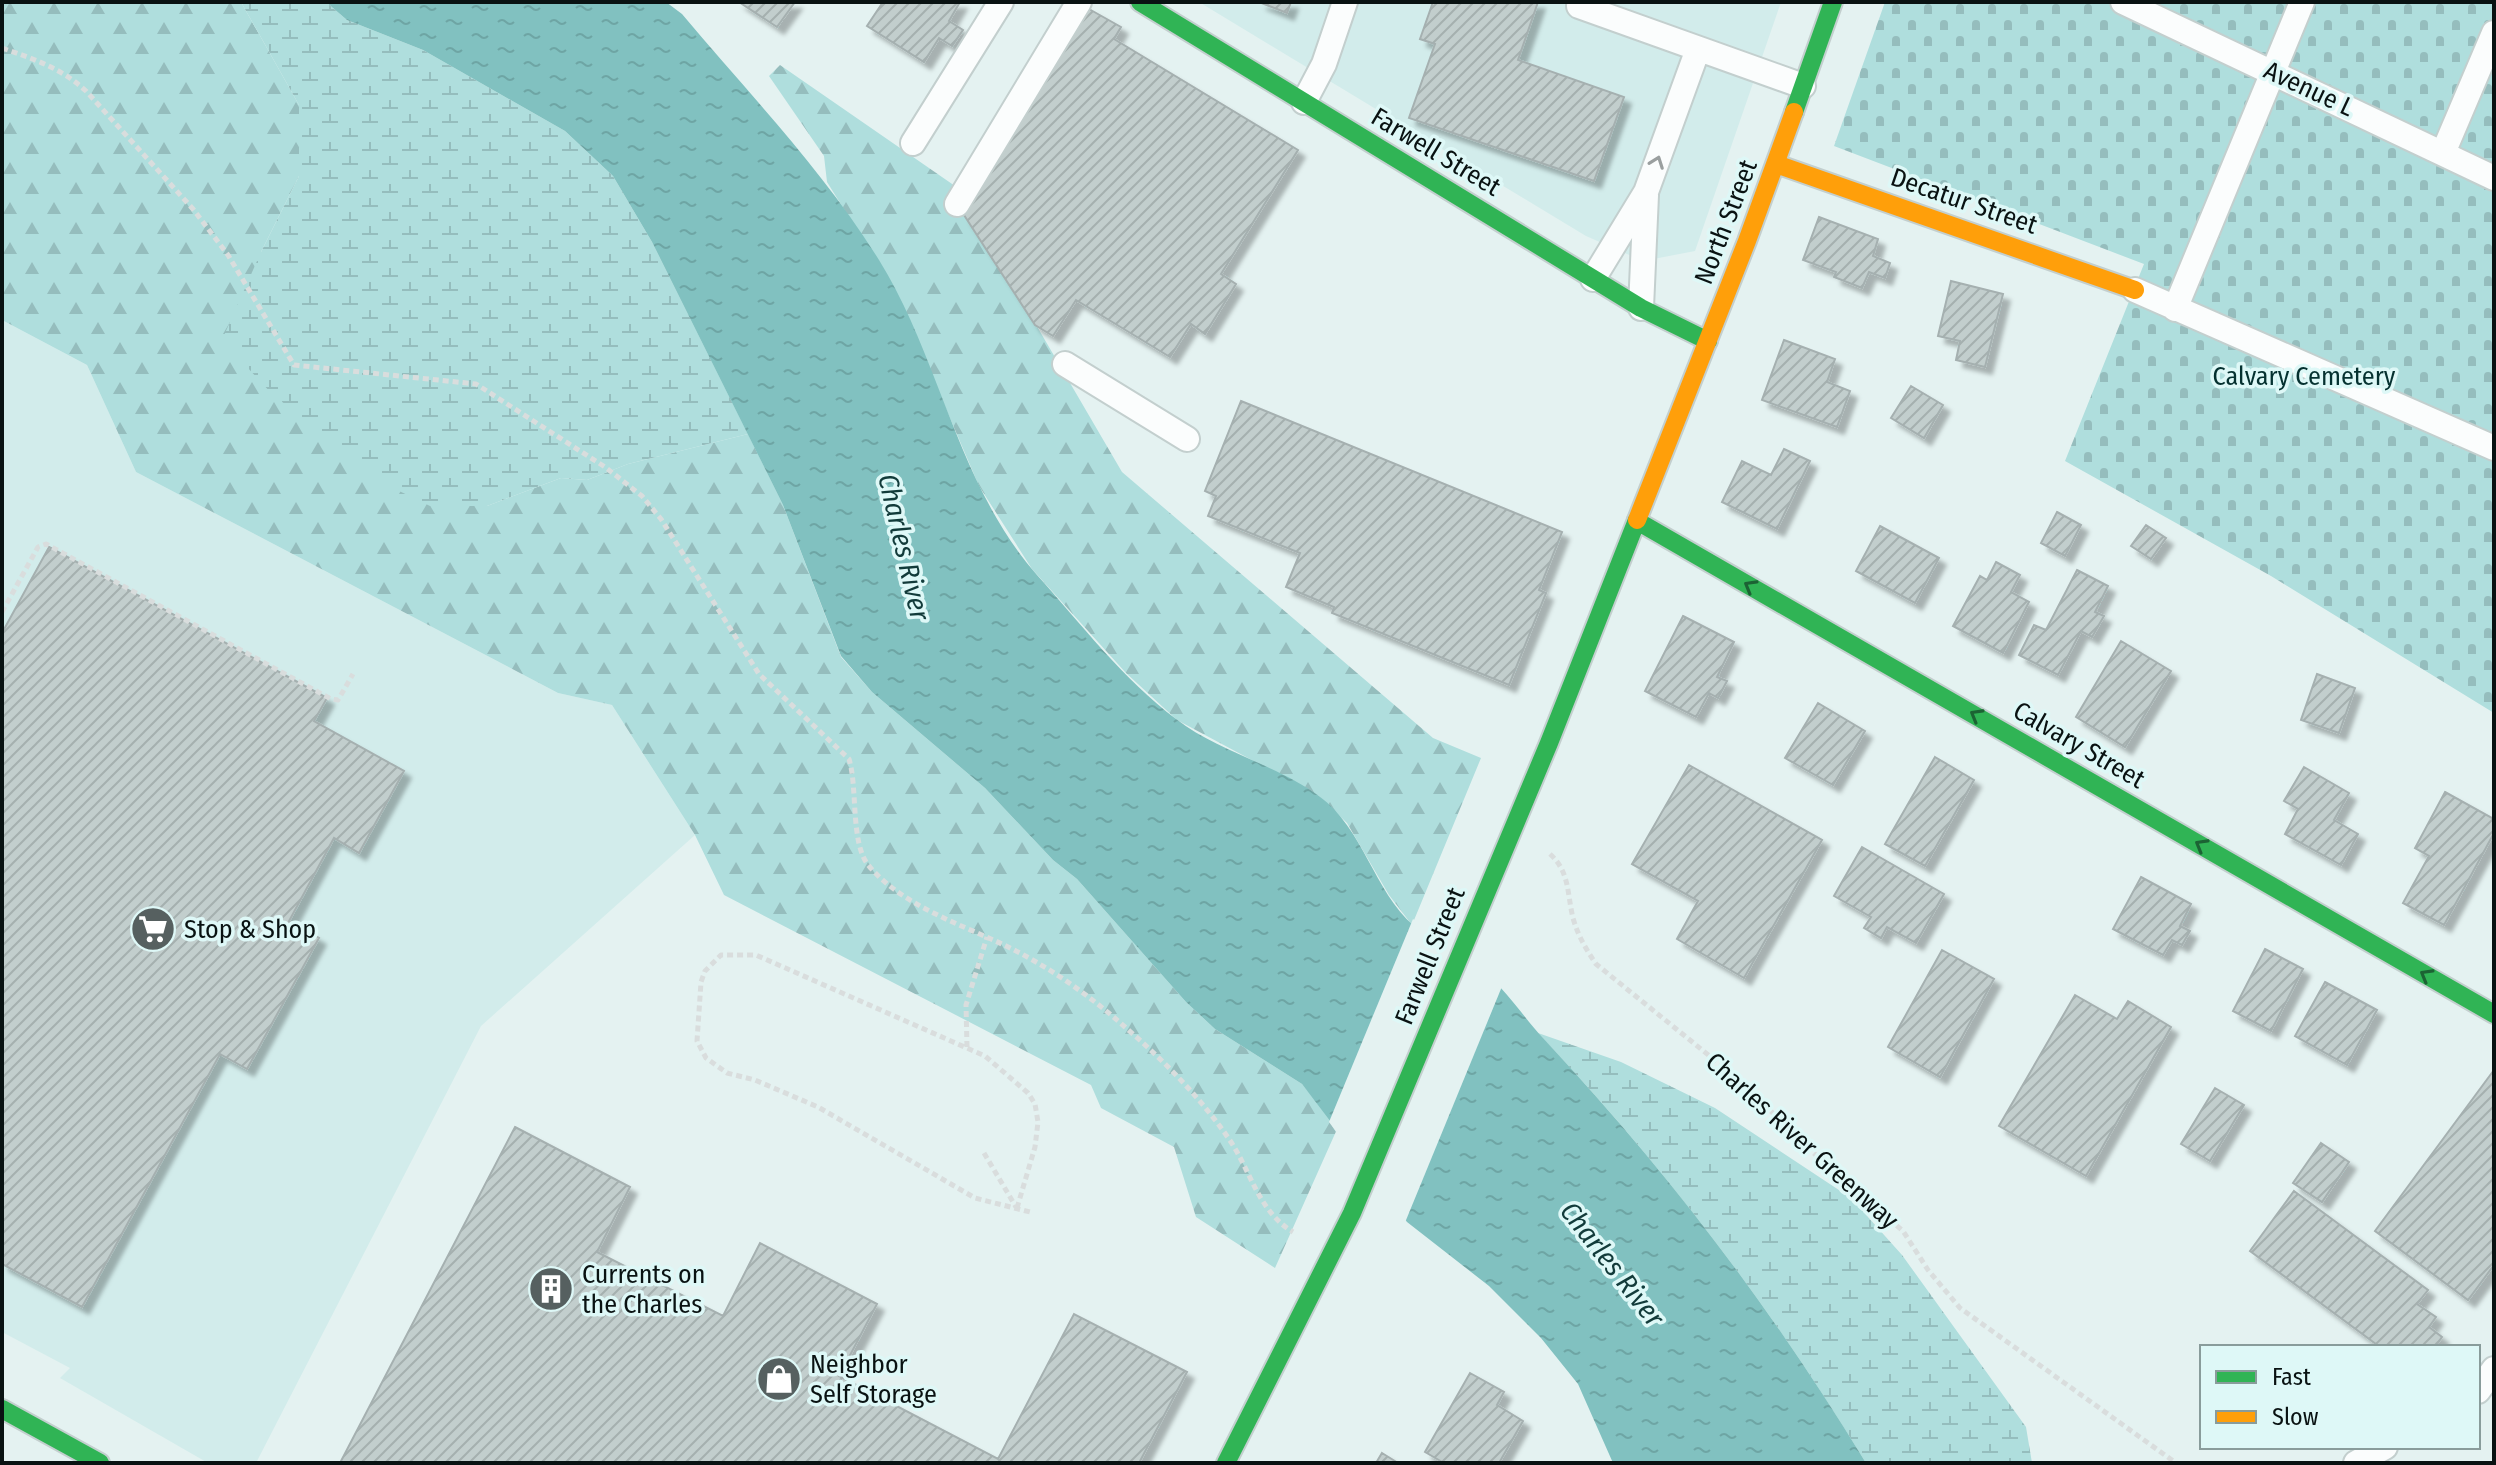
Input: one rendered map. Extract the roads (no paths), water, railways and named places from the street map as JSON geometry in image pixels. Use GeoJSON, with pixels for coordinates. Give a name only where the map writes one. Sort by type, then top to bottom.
{"type":"FeatureCollection","features":[{"type":"Feature","properties":{"kind":"street","name":"Farwell Street"},"geometry":{"type":"LineString","coordinates":[[1140,2],[1641,308],[1708,341]]}},
{"type":"Feature","properties":{"kind":"street","name":"North Street"},"geometry":{"type":"LineString","coordinates":[[1662,459],[1776,164],[1833,2]]}},
{"type":"Feature","properties":{"kind":"street","name":"Decatur Street"},"geometry":{"type":"LineString","coordinates":[[1776,164],[2135,290]]}},
{"type":"Feature","properties":{"kind":"street","name":"Farwell Street"},"geometry":{"type":"LineString","coordinates":[[1226,1463],[1352,1213],[1662,459]]}},
{"type":"Feature","properties":{"kind":"street","name":"Calvary Street"},"geometry":{"type":"LineString","coordinates":[[1637,521],[2494,1014]]}},
{"type":"Feature","properties":{"kind":"street"},"geometry":{"type":"LineString","coordinates":[[2,1409],[100,1463]]}},
{"type":"Feature","properties":{"kind":"lane"},"geometry":{"type":"LineString","coordinates":[[913,143],[1001,2]]}},
{"type":"Feature","properties":{"kind":"lane"},"geometry":{"type":"LineString","coordinates":[[957,204],[1079,2]]}},
{"type":"Feature","properties":{"kind":"lane"},"geometry":{"type":"LineString","coordinates":[[1304,102],[1319,75],[1345,2]]}},
{"type":"Feature","properties":{"kind":"lane","name":"Avenue L"},"geometry":{"type":"LineString","coordinates":[[2123,2],[2494,178]]}},
{"type":"Feature","properties":{"kind":"lane"},"geometry":{"type":"LineString","coordinates":[[2175,309],[2302,2]]}},
{"type":"Feature","properties":{"kind":"lane"},"geometry":{"type":"LineString","coordinates":[[1579,6],[1803,86]]}},
{"type":"Feature","properties":{"kind":"lane"},"geometry":{"type":"LineString","coordinates":[[2443,153],[2494,33]]}},
{"type":"Feature","properties":{"kind":"lane"},"geometry":{"type":"LineString","coordinates":[[1593,279],[1646,192],[1698,49]]}},
{"type":"Feature","properties":{"kind":"lane"},"geometry":{"type":"LineString","coordinates":[[1641,308],[1646,192]]}},
{"type":"Feature","properties":{"kind":"lane"},"geometry":{"type":"LineString","coordinates":[[2135,290],[2494,448]]}},
{"type":"Feature","properties":{"kind":"lane"},"geometry":{"type":"LineString","coordinates":[[1065,364],[1187,439]]}},
{"type":"Feature","properties":{"kind":"lane"},"geometry":{"type":"LineString","coordinates":[[2480,1388],[2494,1369]]}},
{"type":"Feature","properties":{"kind":"lane"},"geometry":{"type":"LineString","coordinates":[[2356,1463],[2381,1449]]}},
{"type":"Feature","properties":{"kind":"water","name":"Charles River"},"geometry":{"type":"Polygon","coordinates":[[[326,2],[666,2],[682,14],[810,164],[879,260],[919,339],[968,462],[987,501],[1037,575],[1121,669],[1176,719],[1319,796],[1347,825],[1388,895],[1414,926],[1500,987],[1633,1139],[1716,1242],[1793,1350],[1866,1463],[1613,1463],[1578,1384],[1541,1338],[1489,1286],[1407,1222],[1302,1084],[1215,1029],[1186,1002],[1077,879],[1053,860],[985,788],[872,692],[841,656],[783,505],[652,242],[613,176],[565,131],[423,50],[347,20],[326,2]]]}},
{"type":"Feature","properties":{"kind":"place","name":"Stop & Shop"},"geometry":{"type":"Point","coordinates":[153,929]}},
{"type":"Feature","properties":{"kind":"place","name":"Currents on the Charles"},"geometry":{"type":"Point","coordinates":[551,1289]}},
{"type":"Feature","properties":{"kind":"place","name":"Neighbor Self Storage"},"geometry":{"type":"Point","coordinates":[779,1379]}},
{"type":"Feature","properties":{"kind":"park label","name":"Calvary Cemetery"},"geometry":{"type":"Point","coordinates":[2304,376]}}]}
